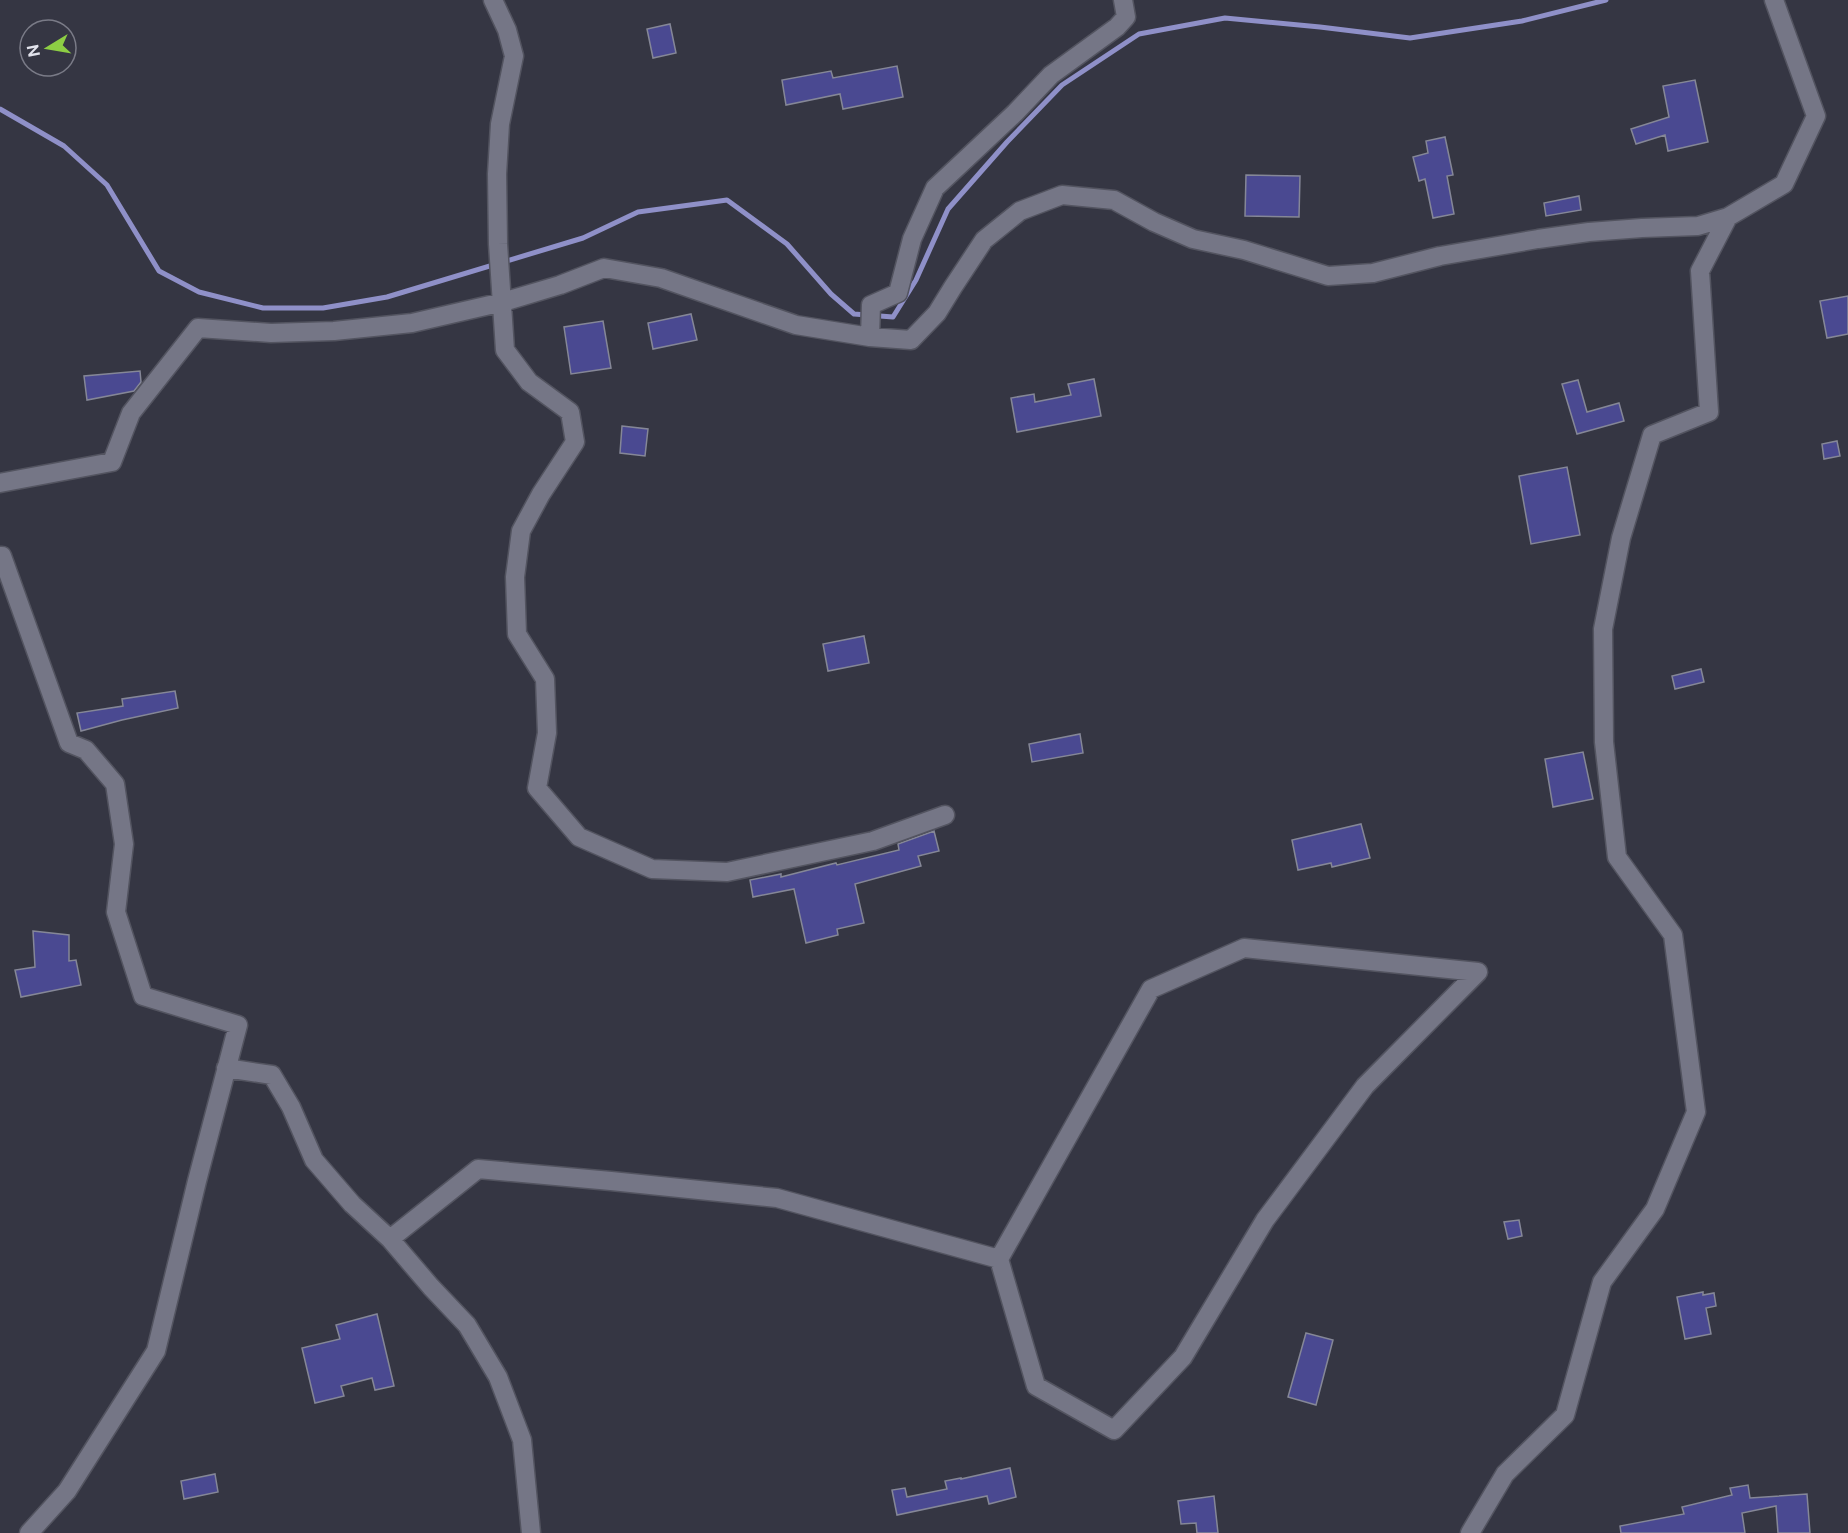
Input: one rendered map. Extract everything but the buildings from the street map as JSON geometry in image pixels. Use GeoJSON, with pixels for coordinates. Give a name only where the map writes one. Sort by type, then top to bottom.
{"type":"FeatureCollection","features":[{"type":"Feature","properties":{"kind":"street"},"geometry":{"type":"LineString","coordinates":[[493,0],[507,30],[514,56],[500,124],[497,174],[498,244],[505,350],[529,382],[570,412],[575,442],[541,494],[521,531],[514,577],[518,634],[545,679],[547,733],[537,788],[579,837],[652,869],[727,872],[873,840],[945,815]]}},
{"type":"Feature","properties":{"kind":"street"},"geometry":{"type":"LineString","coordinates":[[870,337],[871,305],[898,293],[912,238],[935,188],[1015,114],[1051,75],[1117,27],[1126,17],[1123,0]]}},
{"type":"Feature","properties":{"kind":"street"},"geometry":{"type":"LineString","coordinates":[[0,483],[112,462],[130,413],[198,328],[271,333],[334,331],[412,323],[503,302],[560,285],[604,268],[661,278],[796,325],[870,337],[911,339],[937,313],[984,240],[1020,212],[1062,195],[1114,200],[1192,239],[1244,250],[1328,276],[1374,273],[1440,256],[1538,239],[1621,229],[1698,226],[1728,218],[1784,184],[1816,117],[1774,0]]}},
{"type":"Feature","properties":{"kind":"street"},"geometry":{"type":"LineString","coordinates":[[1470,1533],[1505,1474],[1565,1415],[1602,1282],[1655,1209],[1696,1112],[1673,935],[1617,857],[1604,742],[1604,629],[1621,538],[1652,435],[1709,412],[1700,271],[1728,218]]}},
{"type":"Feature","properties":{"kind":"street"},"geometry":{"type":"LineString","coordinates":[[0,556],[2,556],[69,743],[86,750],[115,784],[124,843],[116,912],[143,996],[238,1025],[156,1351],[67,1491],[29,1533]]}},
{"type":"Feature","properties":{"kind":"street"},"geometry":{"type":"LineString","coordinates":[[1244,948],[1478,972],[1365,1086],[1265,1220],[1183,1357],[1114,1430],[1036,1386],[999,1259],[1151,989],[1244,948]]}},
{"type":"Feature","properties":{"kind":"street"},"geometry":{"type":"LineString","coordinates":[[226,1068],[272,1075],[291,1107],[314,1160],[352,1204],[390,1239],[467,1325],[498,1377],[522,1440],[531,1533]]}},
{"type":"Feature","properties":{"kind":"street"},"geometry":{"type":"LineString","coordinates":[[390,1239],[478,1169],[611,1180],[777,1198],[999,1259]]}},
{"type":"Feature","properties":{"kind":"waterway"},"geometry":{"type":"LineString","coordinates":[[0,109],[64,146],[107,185],[159,271],[199,292],[263,308],[323,308],[387,297],[583,238],[638,212],[727,200],[787,244],[831,294],[854,314],[893,317],[916,280],[948,209],[1007,142],[1062,85],[1139,34],[1225,18],[1410,38],[1522,21],[1606,0]]}}]}
